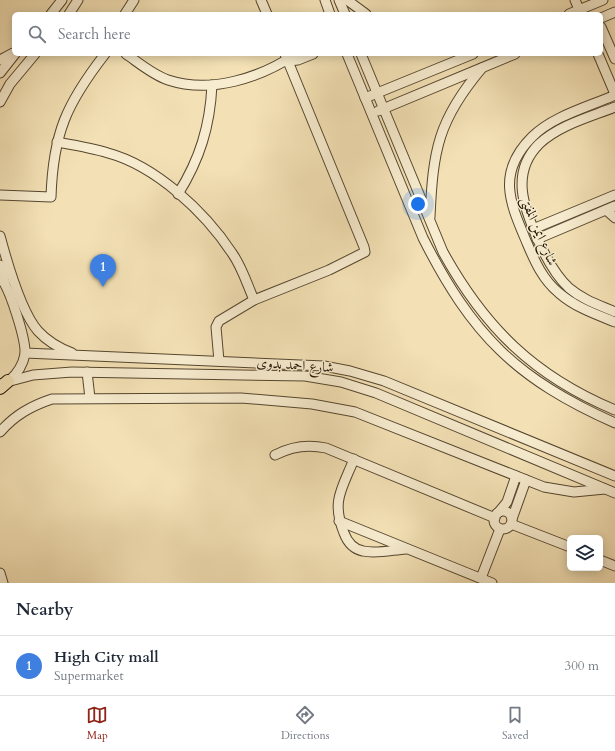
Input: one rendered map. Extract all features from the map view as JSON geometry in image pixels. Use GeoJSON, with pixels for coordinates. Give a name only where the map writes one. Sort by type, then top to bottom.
{"type":"FeatureCollection","features":[{"type":"Feature","properties":{"kind":"street"},"geometry":{"type":"LineString","coordinates":[[53,12],[62,0]]}},
{"type":"Feature","properties":{"kind":"street"},"geometry":{"type":"LineString","coordinates":[[126,12],[134,0]]}},
{"type":"Feature","properties":{"kind":"street"},"geometry":{"type":"LineString","coordinates":[[261,0],[266,12]]}},
{"type":"Feature","properties":{"kind":"street"},"geometry":{"type":"LineString","coordinates":[[325,0],[329,12]]}},
{"type":"Feature","properties":{"kind":"street"},"geometry":{"type":"LineString","coordinates":[[339,0],[344,12]]}},
{"type":"Feature","properties":{"kind":"street"},"geometry":{"type":"LineString","coordinates":[[347,0],[363,12]]}},
{"type":"Feature","properties":{"kind":"street"},"geometry":{"type":"LineString","coordinates":[[575,0],[580,12],[590,2],[602,0]]}},
{"type":"Feature","properties":{"kind":"street"},"geometry":{"type":"LineString","coordinates":[[590,2],[594,12]]}},
{"type":"Feature","properties":{"kind":"street"},"geometry":{"type":"LineString","coordinates":[[603,17],[615,12]]}},
{"type":"Feature","properties":{"kind":"street"},"geometry":{"type":"LineString","coordinates":[[603,32],[615,59]]}},
{"type":"Feature","properties":{"kind":"street"},"geometry":{"type":"LineString","coordinates":[[0,60],[12,54]]}},
{"type":"Feature","properties":{"kind":"street"},"geometry":{"type":"LineString","coordinates":[[0,73],[12,56]]}},
{"type":"Feature","properties":{"kind":"street"},"geometry":{"type":"LineString","coordinates":[[0,102],[10,84],[33,56]]}},
{"type":"Feature","properties":{"kind":"street"},"geometry":{"type":"LineString","coordinates":[[0,195],[51,197],[53,164],[64,116],[72,101],[104,56]]}},
{"type":"Feature","properties":{"kind":"street"},"geometry":{"type":"LineString","coordinates":[[129,56],[167,80],[189,84],[212,85],[248,78],[286,57],[298,60],[307,56]]}},
{"type":"Feature","properties":{"kind":"street"},"geometry":{"type":"LineString","coordinates":[[348,56],[423,238],[446,280],[471,319],[498,349],[531,378],[579,407],[615,423]]}},
{"type":"Feature","properties":{"kind":"street"},"geometry":{"type":"LineString","coordinates":[[362,56],[443,252],[459,282],[479,310],[496,330],[515,348],[555,380],[584,397],[615,410]]}},
{"type":"Feature","properties":{"kind":"street"},"geometry":{"type":"LineString","coordinates":[[365,98],[468,56]]}},
{"type":"Feature","properties":{"kind":"street"},"geometry":{"type":"LineString","coordinates":[[372,113],[510,56]]}},
{"type":"Feature","properties":{"kind":"street"},"geometry":{"type":"LineString","coordinates":[[599,56],[615,95]]}},
{"type":"Feature","properties":{"kind":"street"},"geometry":{"type":"LineString","coordinates":[[219,361],[217,324],[219,321],[254,300],[329,270],[364,254],[365,250],[286,57]]}},
{"type":"Feature","properties":{"kind":"street"},"geometry":{"type":"LineString","coordinates":[[430,220],[431,186],[438,141],[453,106],[482,68]]}},
{"type":"Feature","properties":{"kind":"street"},"geometry":{"type":"LineString","coordinates":[[178,194],[197,160],[207,131],[211,108],[212,85]]}},
{"type":"Feature","properties":{"kind":"street","name":"شارع ايمن المفتى"},"geometry":{"type":"LineString","coordinates":[[615,95],[562,118],[543,128],[532,137],[521,150],[514,164],[508,190],[510,203],[515,216],[537,267],[546,280],[558,293],[572,303],[615,322]]}},
{"type":"Feature","properties":{"kind":"street","name":"شارع ايمن المفتى"},"geometry":{"type":"LineString","coordinates":[[615,107],[552,134],[539,144],[526,164],[521,188],[525,212],[552,268],[570,288],[592,303],[615,312]]}},
{"type":"Feature","properties":{"kind":"street"},"geometry":{"type":"LineString","coordinates":[[57,142],[108,153],[127,160],[157,177],[194,207],[232,253],[254,300]]}},
{"type":"Feature","properties":{"kind":"street"},"geometry":{"type":"LineString","coordinates":[[533,229],[615,195]]}},
{"type":"Feature","properties":{"kind":"street"},"geometry":{"type":"LineString","coordinates":[[537,239],[615,206]]}},
{"type":"Feature","properties":{"kind":"street"},"geometry":{"type":"LineString","coordinates":[[606,210],[615,218]]}},
{"type":"Feature","properties":{"kind":"street"},"geometry":{"type":"LineString","coordinates":[[0,236],[11,273],[26,311],[35,326],[54,345],[77,356]]}},
{"type":"Feature","properties":{"kind":"street"},"geometry":{"type":"LineString","coordinates":[[0,265],[2,280],[24,342],[25,353],[20,369],[3,384]]}},
{"type":"Feature","properties":{"kind":"street","name":"شارع احمد بدوى"},"geometry":{"type":"LineString","coordinates":[[25,353],[324,366],[384,381],[615,476]]}},
{"type":"Feature","properties":{"kind":"street"},"geometry":{"type":"LineString","coordinates":[[87,372],[90,398]]}},
{"type":"Feature","properties":{"kind":"street","name":"شارع احمد بدوى"},"geometry":{"type":"LineString","coordinates":[[3,384],[46,373],[87,372],[305,376],[341,382],[376,393],[615,493]]}},
{"type":"Feature","properties":{"kind":"street"},"geometry":{"type":"LineString","coordinates":[[0,432],[15,417],[39,403],[52,399],[241,398],[312,404],[348,410],[393,426],[526,480],[559,490],[590,491],[605,489]]}},
{"type":"Feature","properties":{"kind":"street"},"geometry":{"type":"LineString","coordinates":[[275,455],[297,447],[312,446],[326,448],[497,516],[506,512],[512,521],[567,546]]}},
{"type":"Feature","properties":{"kind":"street"},"geometry":{"type":"LineString","coordinates":[[354,460],[337,502],[339,521],[348,541],[357,549],[370,552],[410,549]]}},
{"type":"Feature","properties":{"kind":"street"},"geometry":{"type":"LineString","coordinates":[[516,476],[507,502],[497,516],[496,525],[500,528],[506,529],[512,521],[526,480]]}},
{"type":"Feature","properties":{"kind":"street"},"geometry":{"type":"LineString","coordinates":[[339,521],[492,583]]}},
{"type":"Feature","properties":{"kind":"street"},"geometry":{"type":"LineString","coordinates":[[481,578],[500,528]]}},
{"type":"Feature","properties":{"kind":"street"},"geometry":{"type":"LineString","coordinates":[[603,561],[615,566]]}},
{"type":"Feature","properties":{"kind":"street"},"geometry":{"type":"LineString","coordinates":[[0,573],[2,583]]}},
{"type":"Feature","properties":{"kind":"place","name":"High City mall"},"geometry":{"type":"Point","coordinates":[103,287]}}]}
